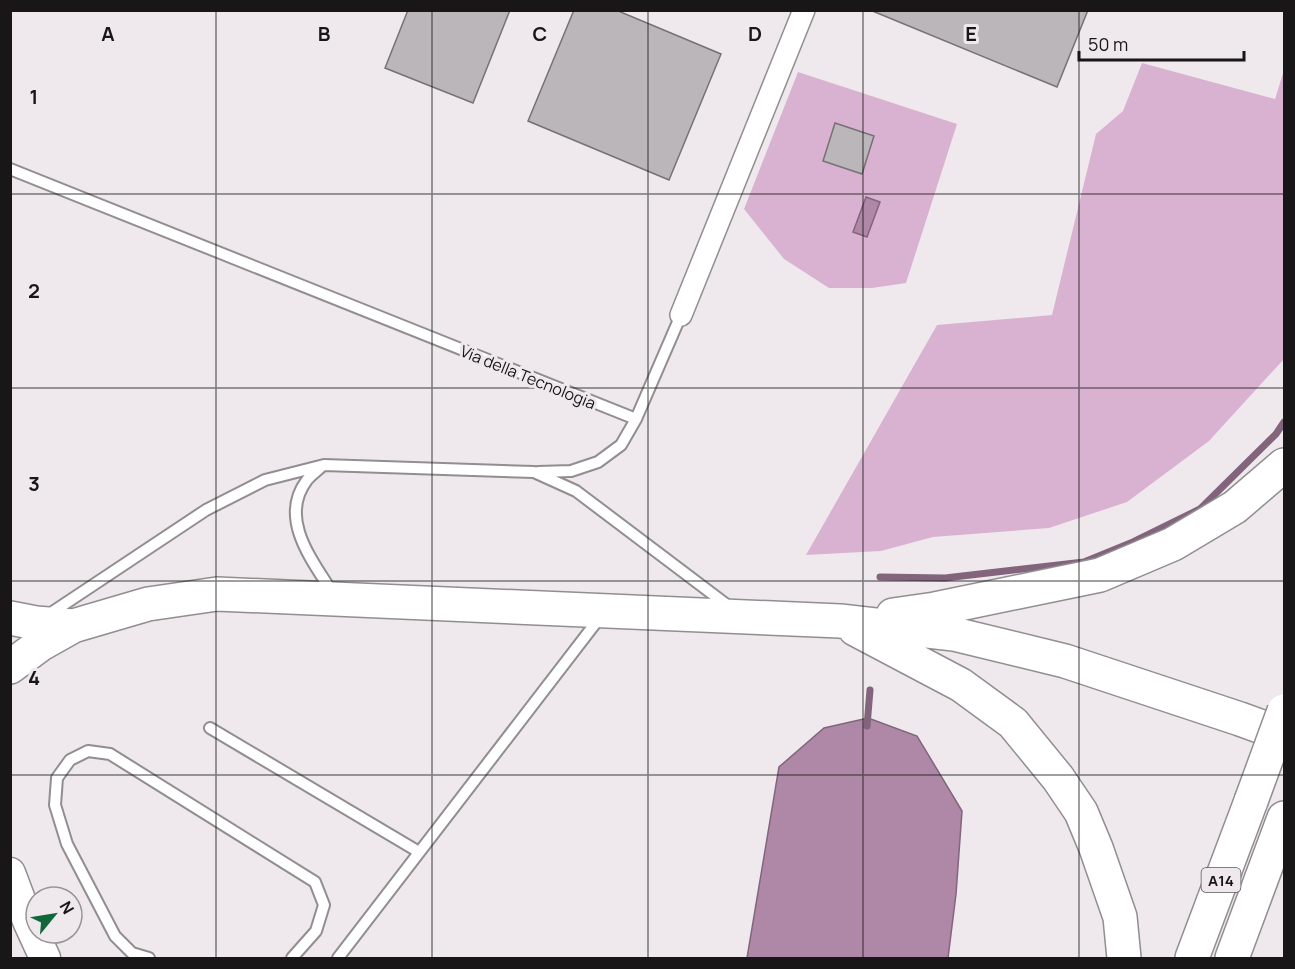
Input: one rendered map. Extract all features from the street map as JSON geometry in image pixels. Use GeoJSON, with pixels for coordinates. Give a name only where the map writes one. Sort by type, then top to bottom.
{"type":"FeatureCollection","features":[{"type":"Feature","properties":{"kind":"highway"},"geometry":{"type":"LineString","coordinates":[[840,621],[936,609],[1100,575],[1173,544],[1236,507],[1284,465]]}},
{"type":"Feature","properties":{"kind":"highway"},"geometry":{"type":"LineString","coordinates":[[10,667],[41,644],[73,626],[148,604],[217,594],[840,621],[954,634],[1065,661],[1284,735]]}},
{"type":"Feature","properties":{"kind":"highway"},"geometry":{"type":"LineString","coordinates":[[23,621],[73,626]]}},
{"type":"Feature","properties":{"kind":"highway"},"geometry":{"type":"LineString","coordinates":[[840,621],[961,685],[1012,723],[1058,778],[1081,812],[1120,917],[1124,958]]}},
{"type":"Feature","properties":{"kind":"highway","name":"A14"},"geometry":{"type":"LineString","coordinates":[[1192,958],[1284,711]]}},
{"type":"Feature","properties":{"kind":"highway","name":"A14"},"geometry":{"type":"LineString","coordinates":[[1232,958],[1284,818]]}},
{"type":"Feature","properties":{"kind":"main road"},"geometry":{"type":"LineString","coordinates":[[10,873],[45,958]]}},
{"type":"Feature","properties":{"kind":"street"},"geometry":{"type":"LineString","coordinates":[[681,315],[800,12]]}},
{"type":"Feature","properties":{"kind":"lane","name":"Via della Tecnologia"},"geometry":{"type":"LineString","coordinates":[[10,169],[636,420]]}},
{"type":"Feature","properties":{"kind":"lane"},"geometry":{"type":"LineString","coordinates":[[23,621],[206,510],[265,480],[324,465],[534,472],[572,471],[598,462],[621,445],[636,420],[681,315]]}},
{"type":"Feature","properties":{"kind":"lane"},"geometry":{"type":"LineString","coordinates":[[324,465],[307,480],[297,498],[295,519],[304,547],[337,599]]}},
{"type":"Feature","properties":{"kind":"lane"},"geometry":{"type":"LineString","coordinates":[[534,472],[576,491],[743,617]]}},
{"type":"Feature","properties":{"kind":"lane"},"geometry":{"type":"LineString","coordinates":[[338,958],[605,611]]}},
{"type":"Feature","properties":{"kind":"lane"},"geometry":{"type":"LineString","coordinates":[[210,728],[419,852]]}},
{"type":"Feature","properties":{"kind":"lane"},"geometry":{"type":"LineString","coordinates":[[149,958],[132,953],[115,936],[67,844],[55,805],[57,778],[70,760],[88,752],[110,754],[315,882],[324,905],[316,931],[292,958]]}},
{"type":"Feature","properties":{"kind":"shaded area"},"geometry":{"type":"Polygon","coordinates":[[[1142,63],[1275,99],[1284,70],[1284,359],[1209,441],[1127,502],[1049,528],[933,537],[881,551],[806,555],[937,325],[1052,315],[1096,134],[1123,111],[1142,63]]]}},
{"type":"Feature","properties":{"kind":"shaded area"},"geometry":{"type":"Polygon","coordinates":[[[798,72],[957,124],[906,283],[872,288],[829,288],[784,259],[744,209],[798,72]],[[835,124],[823,161],[862,174],[874,136],[835,124]]]}},
{"type":"Feature","properties":{"kind":"shaded area"},"geometry":{"type":"Polygon","coordinates":[[[866,197],[880,202],[867,237],[853,232],[866,197]]]}},
{"type":"Feature","properties":{"kind":"shaded area"},"geometry":{"type":"Polygon","coordinates":[[[868,718],[917,736],[962,811],[956,894],[948,958],[747,958],[779,767],[824,728],[868,718]]]}},
{"type":"Feature","properties":{"kind":"building"},"geometry":{"type":"Polygon","coordinates":[[[408,10],[510,10],[473,103],[385,68],[408,10]]]}},
{"type":"Feature","properties":{"kind":"building"},"geometry":{"type":"Polygon","coordinates":[[[574,10],[616,10],[721,54],[669,180],[528,121],[574,10]]]}},
{"type":"Feature","properties":{"kind":"building"},"geometry":{"type":"Polygon","coordinates":[[[870,10],[1088,10],[1057,87],[870,10]]]}},
{"type":"Feature","properties":{"kind":"building"},"geometry":{"type":"Polygon","coordinates":[[[835,123],[874,136],[862,174],[823,161],[835,123]]]}},
{"type":"Feature","properties":{"kind":"waterway"},"geometry":{"type":"LineString","coordinates":[[880,577],[945,578],[1084,562],[1133,542],[1200,509],[1276,434],[1284,422]]}},
{"type":"Feature","properties":{"kind":"waterway"},"geometry":{"type":"LineString","coordinates":[[867,726],[870,690]]}}]}
